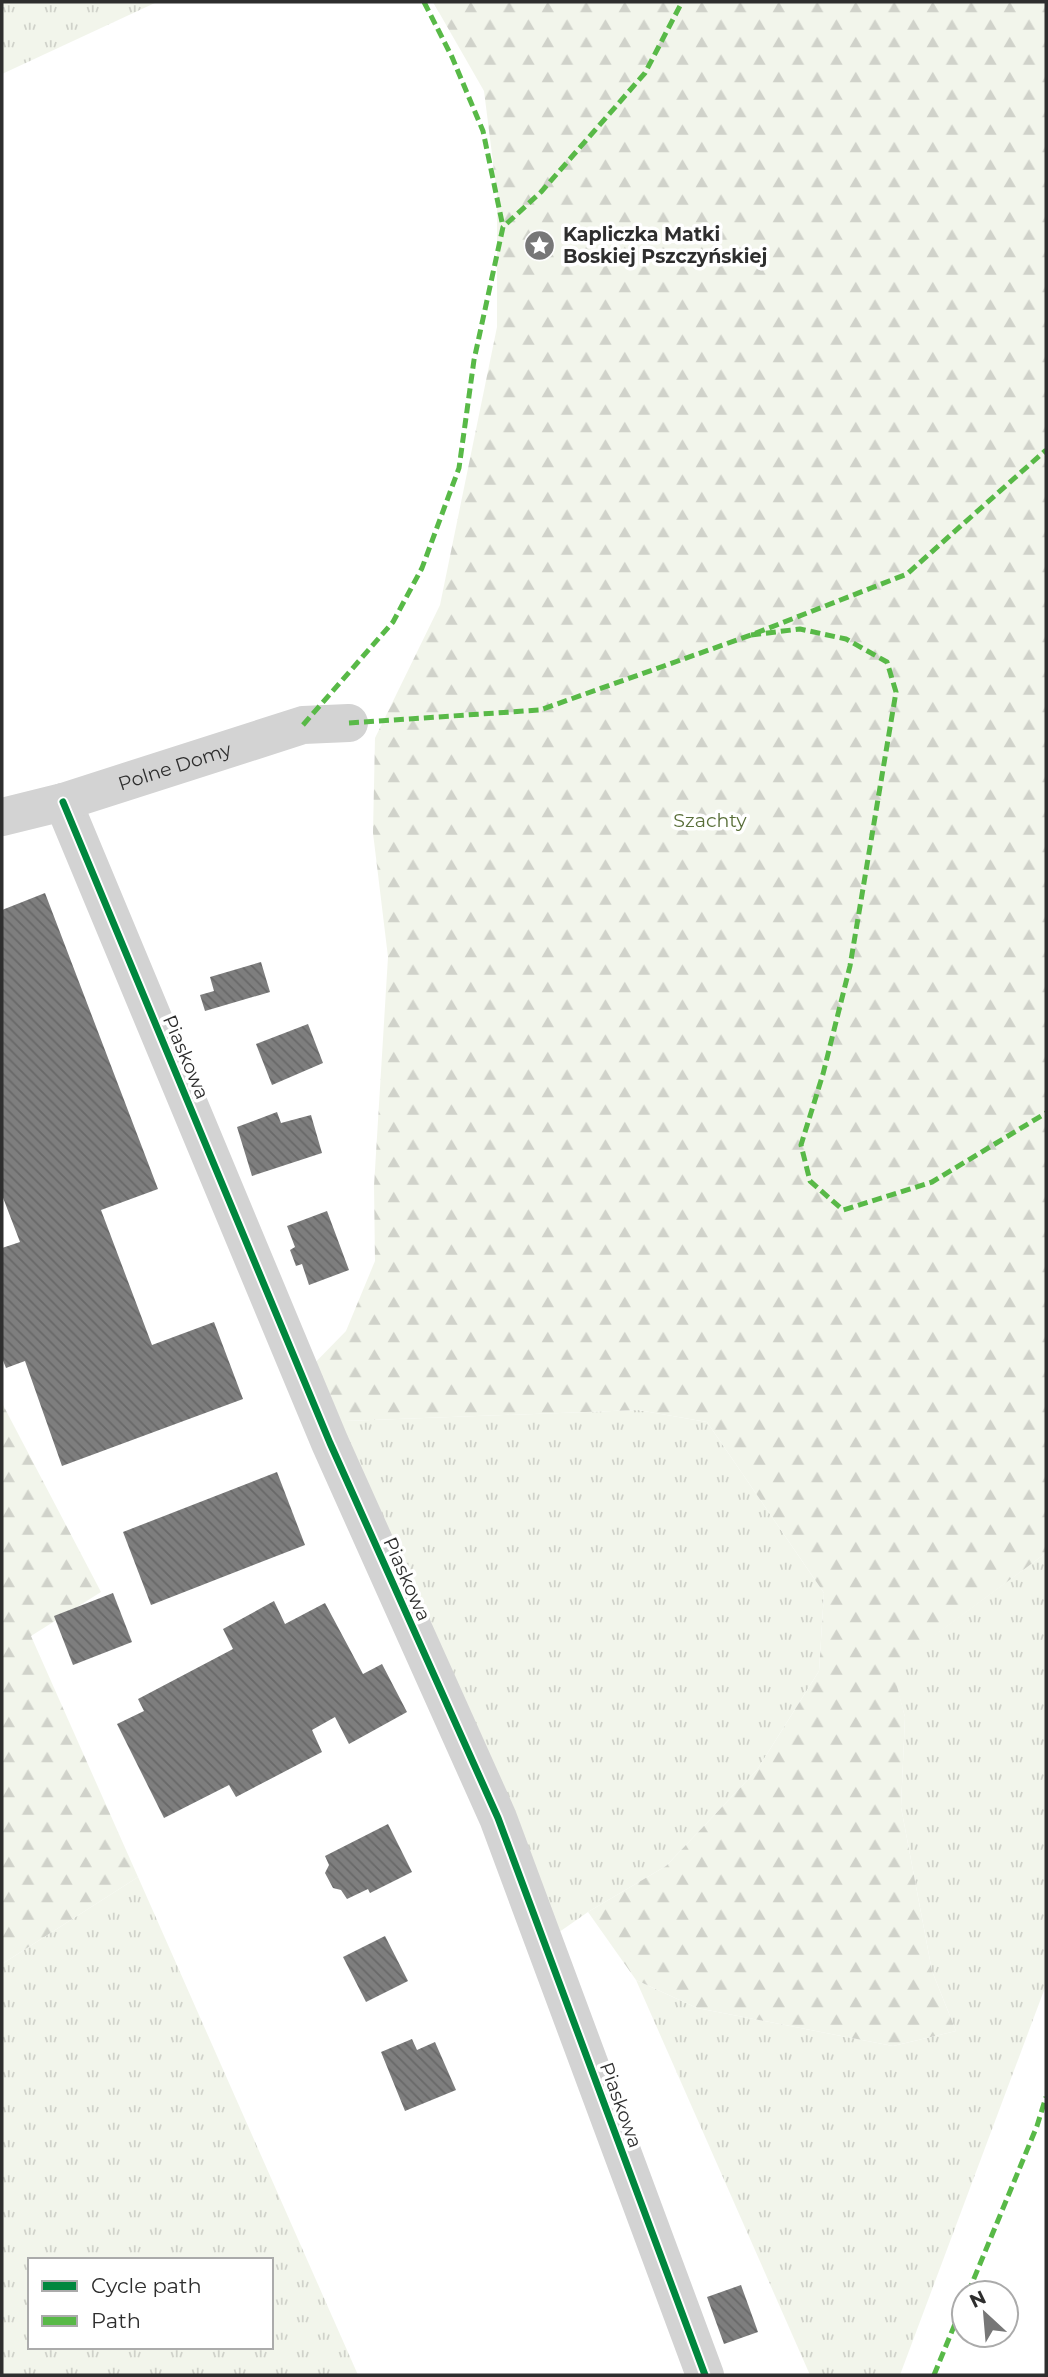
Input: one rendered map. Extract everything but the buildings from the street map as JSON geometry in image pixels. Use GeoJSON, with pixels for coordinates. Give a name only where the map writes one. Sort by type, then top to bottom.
{"type":"FeatureCollection","features":[{"type":"Feature","properties":{"kind":"street","name":"Polne Domy"},"geometry":{"type":"LineString","coordinates":[[2,817],[63,802],[303,725],[349,723]]}},
{"type":"Feature","properties":{"kind":"street","name":"Piaskowa"},"geometry":{"type":"LineString","coordinates":[[63,802],[330,1443],[498,1818],[705,2375]]}},
{"type":"Feature","properties":{"kind":"green space"},"geometry":{"type":"Polygon","coordinates":[[[2,2],[157,2],[2,74],[2,2]]]}},
{"type":"Feature","properties":{"kind":"green space","name":"Szachty"},"geometry":{"type":"Polygon","coordinates":[[[433,2],[1046,2],[1046,1553],[892,1667],[905,1717],[901,1807],[932,1971],[956,2031],[893,2046],[697,2008],[636,1980],[588,1912],[666,1866],[757,1770],[819,1671],[824,1593],[707,1422],[638,1410],[318,1422],[302,1376],[346,1331],[375,1261],[374,1186],[388,957],[373,833],[375,738],[440,605],[497,327],[497,194],[484,91],[433,2]]]}},
{"type":"Feature","properties":{"kind":"green space"},"geometry":{"type":"Polygon","coordinates":[[[2,1403],[101,1592],[31,1636],[138,1877],[2,1964],[2,1403]]]}},
{"type":"Feature","properties":{"kind":"green space"},"geometry":{"type":"Polygon","coordinates":[[[638,1410],[707,1422],[824,1593],[819,1671],[757,1770],[666,1866],[588,1912],[542,1944],[318,1422],[638,1410]]]}},
{"type":"Feature","properties":{"kind":"green space"},"geometry":{"type":"Polygon","coordinates":[[[1046,1553],[1046,1985],[900,2375],[810,2375],[636,1980],[697,2008],[893,2046],[956,2031],[932,1971],[901,1807],[905,1717],[891,1667],[1046,1553]]]}},
{"type":"Feature","properties":{"kind":"green space"},"geometry":{"type":"Polygon","coordinates":[[[138,1877],[358,2375],[2,2375],[2,1964],[138,1877]]]}},
{"type":"Feature","properties":{"kind":"marked path"},"geometry":{"type":"LineString","coordinates":[[424,2],[452,57],[483,131],[503,227]]}},
{"type":"Feature","properties":{"kind":"marked path"},"geometry":{"type":"LineString","coordinates":[[303,725],[393,622],[422,568],[459,468],[474,360],[503,227],[541,192],[645,73],[682,2]]}},
{"type":"Feature","properties":{"kind":"marked path"},"geometry":{"type":"LineString","coordinates":[[349,723],[540,710],[751,635],[907,574],[1046,450]]}},
{"type":"Feature","properties":{"kind":"marked path"},"geometry":{"type":"LineString","coordinates":[[751,635],[800,629],[846,639],[887,662],[896,692],[850,966],[823,1074],[801,1145],[810,1181],[843,1210],[932,1182],[1046,1113]]}},
{"type":"Feature","properties":{"kind":"marked path"},"geometry":{"type":"LineString","coordinates":[[974,2279],[1037,2126],[1046,2097]]}},
{"type":"Feature","properties":{"kind":"marked path"},"geometry":{"type":"LineString","coordinates":[[934,2375],[950,2336]]}},
{"type":"Feature","properties":{"kind":"cycle path"},"geometry":{"type":"LineString","coordinates":[[63,802],[330,1443],[498,1818],[705,2375]]}},
{"type":"Feature","properties":{"kind":"place","name":"Kapliczka Matki Boskiej Pszczyńskiej"},"geometry":{"type":"Point","coordinates":[540,245]}}]}
